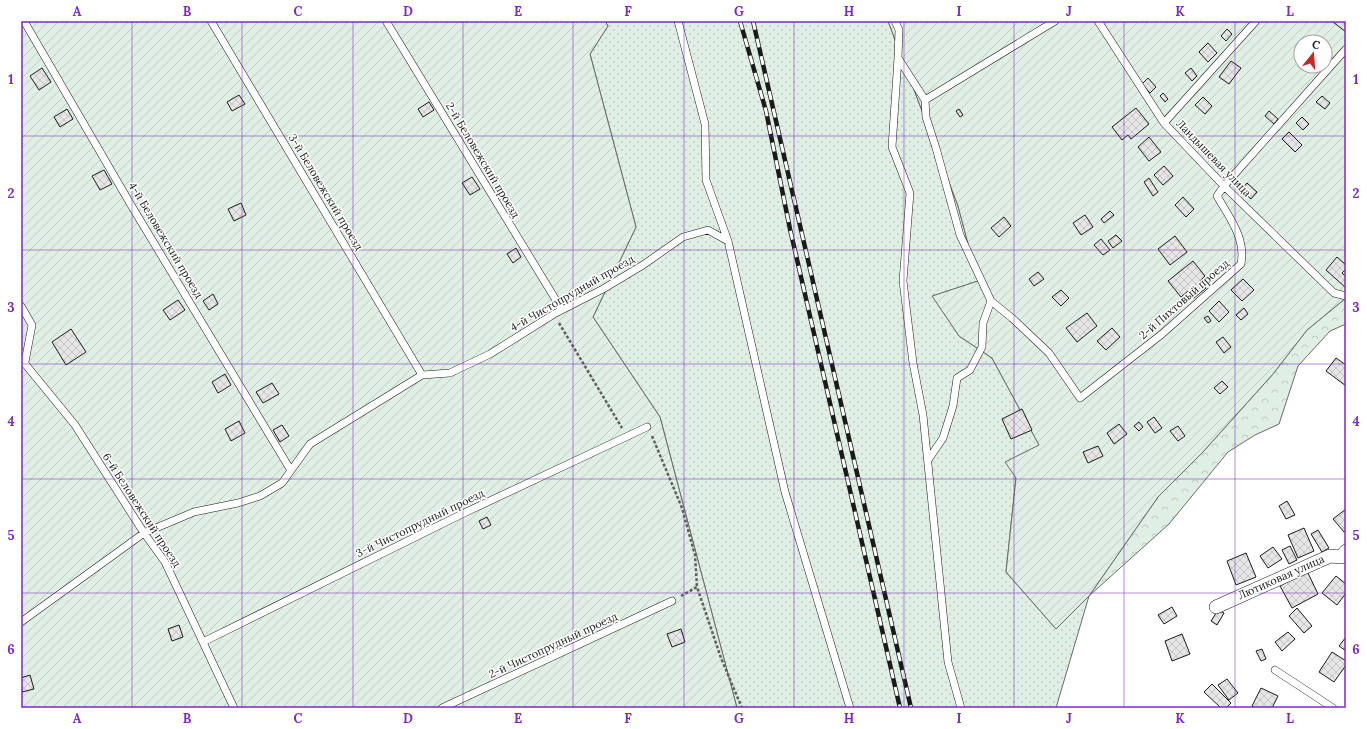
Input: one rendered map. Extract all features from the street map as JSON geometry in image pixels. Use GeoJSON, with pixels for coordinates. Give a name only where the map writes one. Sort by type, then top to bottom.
{"type":"FeatureCollection","features":[{"type":"Feature","properties":{"kind":"street","name":"Лютиковая улица"},"geometry":{"type":"LineString","coordinates":[[1216,607],[1330,556],[1344,557]]}},
{"type":"Feature","properties":{"kind":"lane","name":"4-й Беловежский проезд"},"geometry":{"type":"LineString","coordinates":[[24,21],[136,212],[290,469]]}},
{"type":"Feature","properties":{"kind":"lane","name":"3-й Беловежский проезд"},"geometry":{"type":"LineString","coordinates":[[211,21],[422,374]]}},
{"type":"Feature","properties":{"kind":"lane","name":"2-й Беловежский проезд"},"geometry":{"type":"LineString","coordinates":[[386,21],[562,310]]}},
{"type":"Feature","properties":{"kind":"lane"},"geometry":{"type":"LineString","coordinates":[[678,21],[705,124],[706,180],[728,241],[785,492],[850,708]]}},
{"type":"Feature","properties":{"kind":"lane"},"geometry":{"type":"LineString","coordinates":[[895,21],[899,30],[892,147],[910,193],[903,280],[913,363],[923,415],[948,662],[962,708]]}},
{"type":"Feature","properties":{"kind":"lane"},"geometry":{"type":"LineString","coordinates":[[925,100],[1055,21]]}},
{"type":"Feature","properties":{"kind":"lane","name":"Ландышевая улица"},"geometry":{"type":"LineString","coordinates":[[1098,21],[1164,123],[1224,186],[1334,292],[1346,296]]}},
{"type":"Feature","properties":{"kind":"lane"},"geometry":{"type":"LineString","coordinates":[[1164,123],[1256,21]]}},
{"type":"Feature","properties":{"kind":"lane"},"geometry":{"type":"LineString","coordinates":[[1224,186],[1346,49]]}},
{"type":"Feature","properties":{"kind":"lane"},"geometry":{"type":"LineString","coordinates":[[898,58],[925,100],[926,117],[960,235],[991,301],[983,323],[982,347],[970,370],[957,378],[954,406],[943,438],[928,460]]}},
{"type":"Feature","properties":{"kind":"lane","name":"2-й Пихтовый проезд"},"geometry":{"type":"LineString","coordinates":[[991,301],[1012,318],[1049,353],[1080,398],[1162,334],[1241,264],[1243,253],[1236,228],[1217,196],[1224,186]]}},
{"type":"Feature","properties":{"kind":"lane","name":"4-й Чистопрудный проезд"},"geometry":{"type":"LineString","coordinates":[[22,621],[144,533],[194,512],[238,503],[260,496],[282,483],[290,469],[310,444],[422,374],[450,372],[490,354],[554,314],[603,289],[643,265],[683,237],[708,230],[728,241]]}},
{"type":"Feature","properties":{"kind":"lane"},"geometry":{"type":"LineString","coordinates":[[21,306],[32,325],[23,360]]}},
{"type":"Feature","properties":{"kind":"lane","name":"6-й Беловежский проезд"},"geometry":{"type":"LineString","coordinates":[[23,360],[75,425],[144,533],[165,562],[234,708]]}},
{"type":"Feature","properties":{"kind":"lane","name":"3-й Чистопрудный проезд"},"geometry":{"type":"LineString","coordinates":[[203,642],[462,514],[647,427]]}},
{"type":"Feature","properties":{"kind":"lane","name":"2-й Чистопрудный проезд"},"geometry":{"type":"LineString","coordinates":[[442,708],[672,601]]}},
{"type":"Feature","properties":{"kind":"lane"},"geometry":{"type":"LineString","coordinates":[[1275,670],[1333,708]]}},
{"type":"Feature","properties":{"kind":"path"},"geometry":{"type":"LineString","coordinates":[[554,314],[627,436]]}},
{"type":"Feature","properties":{"kind":"path"},"geometry":{"type":"LineString","coordinates":[[647,427],[682,508],[695,555],[697,587],[721,658],[742,708]]}},
{"type":"Feature","properties":{"kind":"path"},"geometry":{"type":"LineString","coordinates":[[672,601],[697,587]]}},
{"type":"Feature","properties":{"kind":"green space"},"geometry":{"type":"Polygon","coordinates":[[[21,21],[605,21],[608,26],[590,54],[636,227],[593,317],[660,417],[737,708],[21,708],[21,21]]]}},
{"type":"Feature","properties":{"kind":"green space"},"geometry":{"type":"Polygon","coordinates":[[[605,21],[888,21],[958,206],[978,281],[933,296],[959,336],[992,358],[1039,445],[1016,478],[1006,572],[1056,629],[1089,596],[1056,708],[737,708],[660,417],[593,317],[636,227],[590,54],[608,26],[605,21]]]}},
{"type":"Feature","properties":{"kind":"green space"},"geometry":{"type":"Polygon","coordinates":[[[888,21],[1346,21],[1346,298],[1307,330],[1273,374],[1202,453],[1158,497],[1089,596],[1056,629],[1006,572],[1016,478],[1005,462],[1039,445],[992,358],[959,336],[932,296],[978,281],[958,206],[888,21]]]}},
{"type":"Feature","properties":{"kind":"green space"},"geometry":{"type":"Polygon","coordinates":[[[1346,298],[1346,324],[1330,331],[1298,366],[1279,424],[1255,435],[1228,452],[1169,524],[1089,596],[1158,497],[1202,453],[1273,374],[1307,330],[1346,298]]]}},
{"type":"Feature","properties":{"kind":"building"},"geometry":{"type":"Polygon","coordinates":[[[1346,21],[1346,32],[1333,22],[1346,21]]]}},
{"type":"Feature","properties":{"kind":"building"},"geometry":{"type":"Polygon","coordinates":[[[1227,29],[1232,34],[1226,41],[1221,36],[1227,29]]]}},
{"type":"Feature","properties":{"kind":"building"},"geometry":{"type":"Polygon","coordinates":[[[1208,43],[1217,53],[1208,62],[1199,52],[1208,43]]]}},
{"type":"Feature","properties":{"kind":"building"},"geometry":{"type":"Polygon","coordinates":[[[1231,61],[1241,68],[1229,84],[1219,77],[1231,61]]]}},
{"type":"Feature","properties":{"kind":"building"},"geometry":{"type":"Polygon","coordinates":[[[42,68],[51,82],[39,90],[30,76],[42,68]]]}},
{"type":"Feature","properties":{"kind":"building"},"geometry":{"type":"Polygon","coordinates":[[[1191,68],[1197,76],[1192,81],[1185,73],[1191,68]]]}},
{"type":"Feature","properties":{"kind":"building"},"geometry":{"type":"Polygon","coordinates":[[[1148,78],[1156,87],[1150,93],[1142,84],[1148,78]]]}},
{"type":"Feature","properties":{"kind":"building"},"geometry":{"type":"Polygon","coordinates":[[[1163,93],[1168,99],[1165,102],[1160,96],[1163,93]]]}},
{"type":"Feature","properties":{"kind":"building"},"geometry":{"type":"Polygon","coordinates":[[[239,95],[245,104],[232,111],[227,102],[239,95]]]}},
{"type":"Feature","properties":{"kind":"building"},"geometry":{"type":"Polygon","coordinates":[[[1322,96],[1330,103],[1325,109],[1316,102],[1322,96]]]}},
{"type":"Feature","properties":{"kind":"building"},"geometry":{"type":"Polygon","coordinates":[[[1203,97],[1212,106],[1205,114],[1195,105],[1203,97]]]}},
{"type":"Feature","properties":{"kind":"building"},"geometry":{"type":"Polygon","coordinates":[[[429,102],[434,110],[423,117],[418,109],[429,102]]]}},
{"type":"Feature","properties":{"kind":"building"},"geometry":{"type":"Polygon","coordinates":[[[1136,108],[1149,124],[1131,139],[1128,135],[1122,140],[1112,127],[1136,108]]]}},
{"type":"Feature","properties":{"kind":"building"},"geometry":{"type":"Polygon","coordinates":[[[67,109],[73,119],[60,127],[54,117],[67,109]]]}},
{"type":"Feature","properties":{"kind":"building"},"geometry":{"type":"Polygon","coordinates":[[[959,109],[963,115],[960,117],[956,111],[959,109]]]}},
{"type":"Feature","properties":{"kind":"building"},"geometry":{"type":"Polygon","coordinates":[[[1269,111],[1278,119],[1274,124],[1265,116],[1269,111]]]}},
{"type":"Feature","properties":{"kind":"building"},"geometry":{"type":"Polygon","coordinates":[[[1302,117],[1309,124],[1303,130],[1296,123],[1302,117]]]}},
{"type":"Feature","properties":{"kind":"building"},"geometry":{"type":"Polygon","coordinates":[[[1289,132],[1302,145],[1295,152],[1282,139],[1289,132]]]}},
{"type":"Feature","properties":{"kind":"building"},"geometry":{"type":"Polygon","coordinates":[[[1149,137],[1161,152],[1149,161],[1138,147],[1149,137]]]}},
{"type":"Feature","properties":{"kind":"building"},"geometry":{"type":"Polygon","coordinates":[[[1164,166],[1173,176],[1163,185],[1154,175],[1164,166]]]}},
{"type":"Feature","properties":{"kind":"building"},"geometry":{"type":"Polygon","coordinates":[[[104,170],[112,184],[100,190],[92,176],[104,170]]]}},
{"type":"Feature","properties":{"kind":"building"},"geometry":{"type":"Polygon","coordinates":[[[472,177],[480,189],[470,195],[462,183],[472,177]]]}},
{"type":"Feature","properties":{"kind":"building"},"geometry":{"type":"Polygon","coordinates":[[[1149,178],[1158,192],[1153,196],[1144,182],[1149,178]]]}},
{"type":"Feature","properties":{"kind":"building"},"geometry":{"type":"Polygon","coordinates":[[[1247,183],[1257,192],[1251,199],[1241,190],[1247,183]]]}},
{"type":"Feature","properties":{"kind":"building"},"geometry":{"type":"Polygon","coordinates":[[[1183,197],[1194,209],[1186,217],[1175,205],[1183,197]]]}},
{"type":"Feature","properties":{"kind":"building"},"geometry":{"type":"Polygon","coordinates":[[[241,203],[246,215],[234,221],[228,209],[241,203]]]}},
{"type":"Feature","properties":{"kind":"building"},"geometry":{"type":"Polygon","coordinates":[[[1110,211],[1114,215],[1104,223],[1101,219],[1110,211]]]}},
{"type":"Feature","properties":{"kind":"building"},"geometry":{"type":"Polygon","coordinates":[[[1085,215],[1093,227],[1081,235],[1073,223],[1085,215]]]}},
{"type":"Feature","properties":{"kind":"building"},"geometry":{"type":"Polygon","coordinates":[[[1004,217],[1011,226],[999,237],[991,228],[1004,217]]]}},
{"type":"Feature","properties":{"kind":"building"},"geometry":{"type":"Polygon","coordinates":[[[1116,235],[1122,241],[1113,248],[1108,241],[1116,235]]]}},
{"type":"Feature","properties":{"kind":"building"},"geometry":{"type":"Polygon","coordinates":[[[1175,236],[1187,252],[1170,265],[1158,249],[1175,236]]]}},
{"type":"Feature","properties":{"kind":"building"},"geometry":{"type":"Polygon","coordinates":[[[1101,239],[1110,250],[1103,255],[1094,245],[1101,239]]]}},
{"type":"Feature","properties":{"kind":"building"},"geometry":{"type":"Polygon","coordinates":[[[516,248],[521,257],[513,263],[507,254],[516,248]]]}},
{"type":"Feature","properties":{"kind":"building"},"geometry":{"type":"Polygon","coordinates":[[[1337,257],[1346,265],[1346,269],[1342,273],[1346,277],[1346,288],[1326,270],[1337,257]]]}},
{"type":"Feature","properties":{"kind":"building"},"geometry":{"type":"Polygon","coordinates":[[[1193,261],[1205,276],[1200,281],[1206,288],[1194,298],[1188,291],[1181,297],[1168,281],[1193,261]]]}},
{"type":"Feature","properties":{"kind":"building"},"geometry":{"type":"Polygon","coordinates":[[[1038,272],[1044,279],[1034,286],[1029,279],[1038,272]]]}},
{"type":"Feature","properties":{"kind":"building"},"geometry":{"type":"Polygon","coordinates":[[[1243,279],[1254,290],[1242,301],[1231,290],[1243,279]]]}},
{"type":"Feature","properties":{"kind":"building"},"geometry":{"type":"Polygon","coordinates":[[[1061,290],[1069,298],[1061,306],[1052,297],[1061,290]]]}},
{"type":"Feature","properties":{"kind":"building"},"geometry":{"type":"Polygon","coordinates":[[[213,294],[218,304],[209,310],[203,301],[213,294]]]}},
{"type":"Feature","properties":{"kind":"building"},"geometry":{"type":"Polygon","coordinates":[[[178,300],[185,310],[170,320],[163,310],[178,300]]]}},
{"type":"Feature","properties":{"kind":"building"},"geometry":{"type":"Polygon","coordinates":[[[1219,301],[1229,312],[1219,322],[1209,311],[1219,301]]]}},
{"type":"Feature","properties":{"kind":"building"},"geometry":{"type":"Polygon","coordinates":[[[1244,308],[1248,314],[1241,320],[1236,315],[1244,308]]]}},
{"type":"Feature","properties":{"kind":"building"},"geometry":{"type":"Polygon","coordinates":[[[1087,313],[1097,326],[1077,342],[1066,328],[1087,313]]]}},
{"type":"Feature","properties":{"kind":"building"},"geometry":{"type":"Polygon","coordinates":[[[1208,316],[1211,321],[1208,323],[1204,318],[1208,316]]]}},
{"type":"Feature","properties":{"kind":"building"},"geometry":{"type":"Polygon","coordinates":[[[1112,328],[1120,337],[1106,350],[1097,341],[1112,328]]]}},
{"type":"Feature","properties":{"kind":"building"},"geometry":{"type":"Polygon","coordinates":[[[71,329],[86,352],[66,365],[52,342],[71,329]]]}},
{"type":"Feature","properties":{"kind":"building"},"geometry":{"type":"Polygon","coordinates":[[[1223,337],[1231,347],[1224,353],[1216,342],[1223,337]]]}},
{"type":"Feature","properties":{"kind":"building"},"geometry":{"type":"Polygon","coordinates":[[[1336,358],[1346,365],[1346,386],[1326,371],[1336,358]]]}},
{"type":"Feature","properties":{"kind":"building"},"geometry":{"type":"Polygon","coordinates":[[[225,374],[231,385],[218,393],[212,382],[225,374]]]}},
{"type":"Feature","properties":{"kind":"building"},"geometry":{"type":"Polygon","coordinates":[[[1222,381],[1228,387],[1220,394],[1214,388],[1222,381]]]}},
{"type":"Feature","properties":{"kind":"building"},"geometry":{"type":"Polygon","coordinates":[[[272,383],[279,394],[263,403],[256,392],[272,383]]]}},
{"type":"Feature","properties":{"kind":"building"},"geometry":{"type":"Polygon","coordinates":[[[1022,409],[1032,430],[1011,439],[1002,419],[1022,409]]]}},
{"type":"Feature","properties":{"kind":"building"},"geometry":{"type":"Polygon","coordinates":[[[1154,417],[1162,428],[1155,433],[1147,422],[1154,417]]]}},
{"type":"Feature","properties":{"kind":"building"},"geometry":{"type":"Polygon","coordinates":[[[239,421],[245,433],[231,441],[225,429],[239,421]]]}},
{"type":"Feature","properties":{"kind":"building"},"geometry":{"type":"Polygon","coordinates":[[[1139,422],[1143,427],[1139,431],[1134,426],[1139,422]]]}},
{"type":"Feature","properties":{"kind":"building"},"geometry":{"type":"Polygon","coordinates":[[[1119,424],[1127,434],[1114,444],[1107,433],[1119,424]]]}},
{"type":"Feature","properties":{"kind":"building"},"geometry":{"type":"Polygon","coordinates":[[[282,425],[289,436],[280,442],[273,430],[282,425]]]}},
{"type":"Feature","properties":{"kind":"building"},"geometry":{"type":"Polygon","coordinates":[[[1178,426],[1185,436],[1178,441],[1170,431],[1178,426]]]}},
{"type":"Feature","properties":{"kind":"building"},"geometry":{"type":"Polygon","coordinates":[[[1098,446],[1103,456],[1088,463],[1083,452],[1098,446]]]}},
{"type":"Feature","properties":{"kind":"building"},"geometry":{"type":"Polygon","coordinates":[[[1287,501],[1295,515],[1286,519],[1279,506],[1287,501]]]}},
{"type":"Feature","properties":{"kind":"building"},"geometry":{"type":"Polygon","coordinates":[[[1346,509],[1346,530],[1344,532],[1333,519],[1346,509]]]}},
{"type":"Feature","properties":{"kind":"building"},"geometry":{"type":"Polygon","coordinates":[[[487,517],[491,525],[483,529],[479,521],[487,517]]]}},
{"type":"Feature","properties":{"kind":"building"},"geometry":{"type":"Polygon","coordinates":[[[1304,528],[1314,551],[1298,558],[1288,535],[1304,528]]]}},
{"type":"Feature","properties":{"kind":"building"},"geometry":{"type":"Polygon","coordinates":[[[1318,530],[1329,548],[1322,552],[1311,534],[1318,530]]]}},
{"type":"Feature","properties":{"kind":"building"},"geometry":{"type":"Polygon","coordinates":[[[1290,546],[1297,560],[1289,564],[1282,550],[1290,546]]]}},
{"type":"Feature","properties":{"kind":"building"},"geometry":{"type":"Polygon","coordinates":[[[1273,547],[1282,559],[1268,568],[1260,556],[1273,547]]]}},
{"type":"Feature","properties":{"kind":"building"},"geometry":{"type":"Polygon","coordinates":[[[1246,553],[1256,577],[1236,585],[1227,561],[1246,553]]]}},
{"type":"Feature","properties":{"kind":"building"},"geometry":{"type":"Polygon","coordinates":[[[1307,571],[1318,594],[1292,608],[1280,586],[1307,571]]]}},
{"type":"Feature","properties":{"kind":"building"},"geometry":{"type":"Polygon","coordinates":[[[1336,576],[1346,584],[1346,593],[1337,605],[1322,593],[1336,576]]]}},
{"type":"Feature","properties":{"kind":"building"},"geometry":{"type":"Polygon","coordinates":[[[1172,607],[1177,616],[1164,624],[1158,615],[1172,607]]]}},
{"type":"Feature","properties":{"kind":"building"},"geometry":{"type":"Polygon","coordinates":[[[1297,608],[1312,626],[1304,633],[1289,616],[1297,608]]]}},
{"type":"Feature","properties":{"kind":"building"},"geometry":{"type":"Polygon","coordinates":[[[1218,610],[1224,613],[1217,625],[1211,621],[1218,610]]]}},
{"type":"Feature","properties":{"kind":"building"},"geometry":{"type":"Polygon","coordinates":[[[179,625],[183,637],[172,641],[168,629],[179,625]]]}},
{"type":"Feature","properties":{"kind":"building"},"geometry":{"type":"Polygon","coordinates":[[[681,629],[685,642],[672,647],[667,634],[681,629]]]}},
{"type":"Feature","properties":{"kind":"building"},"geometry":{"type":"Polygon","coordinates":[[[1288,632],[1295,639],[1282,651],[1275,642],[1288,632]]]}},
{"type":"Feature","properties":{"kind":"building"},"geometry":{"type":"Polygon","coordinates":[[[1182,634],[1190,654],[1172,661],[1165,641],[1182,634]]]}},
{"type":"Feature","properties":{"kind":"building"},"geometry":{"type":"Polygon","coordinates":[[[1346,637],[1346,651],[1339,646],[1346,637]]]}},
{"type":"Feature","properties":{"kind":"building"},"geometry":{"type":"Polygon","coordinates":[[[1262,649],[1266,659],[1261,661],[1256,651],[1262,649]]]}},
{"type":"Feature","properties":{"kind":"building"},"geometry":{"type":"Polygon","coordinates":[[[1332,652],[1346,661],[1346,665],[1334,682],[1319,672],[1332,652]]]}},
{"type":"Feature","properties":{"kind":"building"},"geometry":{"type":"Polygon","coordinates":[[[30,675],[34,689],[22,692],[21,678],[30,675]]]}},
{"type":"Feature","properties":{"kind":"building"},"geometry":{"type":"Polygon","coordinates":[[[1227,679],[1238,693],[1229,700],[1218,685],[1227,679]]]}},
{"type":"Feature","properties":{"kind":"building"},"geometry":{"type":"Polygon","coordinates":[[[1212,684],[1231,703],[1226,708],[1221,708],[1204,692],[1212,684]]]}},
{"type":"Feature","properties":{"kind":"building"},"geometry":{"type":"Polygon","coordinates":[[[1261,688],[1278,696],[1272,708],[1256,708],[1252,706],[1261,688]]]}},
{"type":"Feature","properties":{"kind":"railway"},"geometry":{"type":"LineString","coordinates":[[740,21],[766,111],[790,229],[900,708]]}},
{"type":"Feature","properties":{"kind":"railway"},"geometry":{"type":"LineString","coordinates":[[753,21],[911,708]]}}]}
